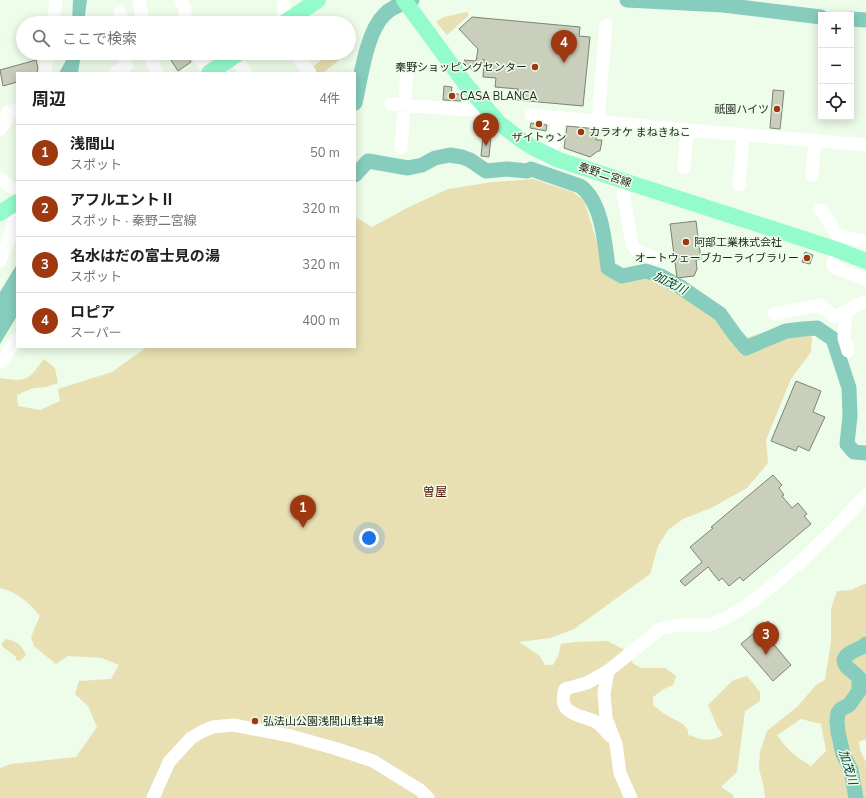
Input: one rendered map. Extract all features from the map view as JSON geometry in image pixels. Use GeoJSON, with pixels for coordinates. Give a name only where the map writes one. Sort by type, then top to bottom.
{"type":"FeatureCollection","features":[{"type":"Feature","properties":{"kind":"main road"},"geometry":{"type":"LineString","coordinates":[[294,16],[318,0]]}},
{"type":"Feature","properties":{"kind":"main road","name":"秦野二宮線"},"geometry":{"type":"LineString","coordinates":[[404,0],[486,109],[499,123],[515,136],[534,148],[548,155],[626,182],[835,249],[866,261]]}},
{"type":"Feature","properties":{"kind":"main road"},"geometry":{"type":"LineString","coordinates":[[211,72],[229,60]]}},
{"type":"Feature","properties":{"kind":"main road"},"geometry":{"type":"LineString","coordinates":[[0,213],[16,203]]}},
{"type":"Feature","properties":{"kind":"street"},"geometry":{"type":"LineString","coordinates":[[53,16],[56,0]]}},
{"type":"Feature","properties":{"kind":"street"},"geometry":{"type":"LineString","coordinates":[[138,0],[142,16]]}},
{"type":"Feature","properties":{"kind":"street"},"geometry":{"type":"LineString","coordinates":[[181,0],[185,8],[185,16]]}},
{"type":"Feature","properties":{"kind":"street"},"geometry":{"type":"LineString","coordinates":[[283,16],[284,0]]}},
{"type":"Feature","properties":{"kind":"street"},"geometry":{"type":"LineString","coordinates":[[598,120],[606,25]]}},
{"type":"Feature","properties":{"kind":"street"},"geometry":{"type":"LineString","coordinates":[[45,72],[47,60]]}},
{"type":"Feature","properties":{"kind":"street"},"geometry":{"type":"LineString","coordinates":[[117,72],[126,66],[126,60]]}},
{"type":"Feature","properties":{"kind":"street"},"geometry":{"type":"LineString","coordinates":[[152,60],[157,72]]}},
{"type":"Feature","properties":{"kind":"street"},"geometry":{"type":"LineString","coordinates":[[201,60],[208,72]]}},
{"type":"Feature","properties":{"kind":"street"},"geometry":{"type":"LineString","coordinates":[[240,60],[246,72]]}},
{"type":"Feature","properties":{"kind":"street"},"geometry":{"type":"LineString","coordinates":[[301,60],[309,72]]}},
{"type":"Feature","properties":{"kind":"street"},"geometry":{"type":"LineString","coordinates":[[400,148],[397,104],[404,76]]}},
{"type":"Feature","properties":{"kind":"street"},"geometry":{"type":"LineString","coordinates":[[397,104],[468,110],[486,109]]}},
{"type":"Feature","properties":{"kind":"street"},"geometry":{"type":"LineString","coordinates":[[0,129],[6,121],[8,112],[16,110]]}},
{"type":"Feature","properties":{"kind":"street"},"geometry":{"type":"LineString","coordinates":[[531,115],[598,120],[687,130],[866,144]]}},
{"type":"Feature","properties":{"kind":"street"},"geometry":{"type":"LineString","coordinates":[[548,155],[554,143],[559,117]]}},
{"type":"Feature","properties":{"kind":"street"},"geometry":{"type":"LineString","coordinates":[[684,168],[687,130]]}},
{"type":"Feature","properties":{"kind":"street"},"geometry":{"type":"LineString","coordinates":[[739,185],[743,134]]}},
{"type":"Feature","properties":{"kind":"street"},"geometry":{"type":"LineString","coordinates":[[812,175],[815,140]]}},
{"type":"Feature","properties":{"kind":"street"},"geometry":{"type":"LineString","coordinates":[[0,179],[16,190]]}},
{"type":"Feature","properties":{"kind":"street"},"geometry":{"type":"LineString","coordinates":[[626,182],[623,192],[632,244],[637,251],[656,258]]}},
{"type":"Feature","properties":{"kind":"street"},"geometry":{"type":"LineString","coordinates":[[820,210],[838,235],[866,242]]}},
{"type":"Feature","properties":{"kind":"street"},"geometry":{"type":"LineString","coordinates":[[0,261],[8,242],[16,214]]}},
{"type":"Feature","properties":{"kind":"street"},"geometry":{"type":"LineString","coordinates":[[833,262],[836,268],[866,280]]}},
{"type":"Feature","properties":{"kind":"street"},"geometry":{"type":"LineString","coordinates":[[774,314],[789,317],[820,305],[835,317],[866,301]]}},
{"type":"Feature","properties":{"kind":"street"},"geometry":{"type":"LineString","coordinates":[[846,311],[844,338],[848,351]]}},
{"type":"Feature","properties":{"kind":"street"},"geometry":{"type":"LineString","coordinates":[[0,362],[16,340]]}},
{"type":"Feature","properties":{"kind":"street"},"geometry":{"type":"LineString","coordinates":[[613,739],[600,725],[594,721],[574,715],[568,711],[563,703],[565,689],[587,683],[608,671],[660,629],[680,625],[709,625],[730,616],[755,600],[798,564],[866,495]]}},
{"type":"Feature","properties":{"kind":"street"},"geometry":{"type":"LineString","coordinates":[[608,671],[604,693],[606,718],[616,744],[620,773],[631,798]]}},
{"type":"Feature","properties":{"kind":"street"},"geometry":{"type":"LineString","coordinates":[[153,798],[169,762],[191,738],[213,727],[234,725],[291,736],[373,761],[420,790],[428,798]]}},
{"type":"Feature","properties":{"kind":"shaded area"},"geometry":{"type":"Polygon","coordinates":[[[467,12],[469,15],[447,35],[436,22],[444,17],[467,12]]]}},
{"type":"Feature","properties":{"kind":"shaded area"},"geometry":{"type":"Polygon","coordinates":[[[322,60],[338,60],[324,72],[312,72],[310,69],[322,60]]]}},
{"type":"Feature","properties":{"kind":"shaded area"},"geometry":{"type":"Polygon","coordinates":[[[533,179],[573,192],[584,200],[603,262],[631,279],[658,278],[746,338],[769,331],[787,328],[798,329],[812,337],[811,352],[791,379],[766,440],[768,463],[747,488],[711,508],[683,519],[668,530],[658,546],[650,574],[574,629],[550,638],[519,642],[539,655],[545,665],[553,665],[558,656],[561,644],[607,641],[623,649],[634,664],[641,668],[665,668],[676,676],[673,685],[662,690],[653,697],[653,705],[663,713],[683,724],[688,730],[688,735],[703,740],[718,738],[723,735],[717,726],[708,705],[732,681],[747,676],[760,692],[760,701],[745,711],[737,772],[721,787],[733,795],[733,798],[0,798],[0,768],[11,764],[76,757],[97,727],[88,706],[75,694],[79,681],[111,679],[119,665],[102,658],[68,656],[56,664],[34,646],[31,637],[40,616],[23,599],[12,592],[0,588],[0,378],[22,380],[30,376],[44,359],[55,368],[58,383],[46,387],[33,388],[17,395],[18,406],[40,410],[60,401],[58,389],[112,372],[146,348],[356,348],[356,218],[372,227],[407,208],[448,189],[493,182],[533,179]]]}},
{"type":"Feature","properties":{"kind":"shaded area"},"geometry":{"type":"Polygon","coordinates":[[[866,584],[866,739],[859,742],[860,750],[866,762],[866,798],[765,798],[759,769],[760,752],[767,731],[798,706],[816,685],[825,680],[831,642],[831,609],[837,591],[851,590],[866,584]],[[801,719],[777,735],[792,752],[811,766],[826,751],[821,724],[801,719]]]}},
{"type":"Feature","properties":{"kind":"shaded area"},"geometry":{"type":"Polygon","coordinates":[[[6,639],[16,642],[26,655],[20,661],[16,660],[16,657],[2,646],[2,643],[6,639]]]}},
{"type":"Feature","properties":{"kind":"water"},"geometry":{"type":"Polygon","coordinates":[[[73,0],[87,0],[85,16],[72,16],[73,0]]]}},
{"type":"Feature","properties":{"kind":"water"},"geometry":{"type":"Polygon","coordinates":[[[66,60],[80,60],[78,72],[60,72],[66,60]]]}},
{"type":"Feature","properties":{"kind":"water"},"geometry":{"type":"Polygon","coordinates":[[[16,266],[16,318],[0,344],[0,292],[16,266]]]}},
{"type":"Feature","properties":{"kind":"building","name":"秦野ショッピングセンター"},"geometry":{"type":"Polygon","coordinates":[[[472,17],[580,27],[579,36],[590,37],[583,106],[517,100],[518,89],[495,87],[496,78],[483,77],[484,59],[471,69],[464,60],[476,61],[478,49],[459,29],[472,17]]]}},
{"type":"Feature","properties":{"kind":"building"},"geometry":{"type":"Polygon","coordinates":[[[36,60],[38,68],[37,72],[16,72],[16,82],[3,86],[0,70],[36,60]]]}},
{"type":"Feature","properties":{"kind":"building"},"geometry":{"type":"Polygon","coordinates":[[[171,60],[190,60],[191,62],[178,71],[171,60]]]}},
{"type":"Feature","properties":{"kind":"building","name":"CASA BLANCA"},"geometry":{"type":"Polygon","coordinates":[[[444,86],[452,87],[451,94],[459,94],[461,101],[443,100],[444,86]]]}},
{"type":"Feature","properties":{"kind":"building","name":"祇園ハイツ"},"geometry":{"type":"Polygon","coordinates":[[[773,90],[784,91],[780,129],[770,128],[773,90]]]}},
{"type":"Feature","properties":{"kind":"building"},"geometry":{"type":"Polygon","coordinates":[[[531,123],[547,125],[546,131],[530,128],[531,123]]]}},
{"type":"Feature","properties":{"kind":"building","name":"カラオケ まねきねこ"},"geometry":{"type":"Polygon","coordinates":[[[567,126],[597,129],[596,140],[602,140],[600,151],[590,157],[564,148],[567,126]]]}},
{"type":"Feature","properties":{"kind":"building"},"geometry":{"type":"Polygon","coordinates":[[[483,135],[491,135],[489,157],[481,156],[483,135]]]}},
{"type":"Feature","properties":{"kind":"building","name":"阿部工業株式会社"},"geometry":{"type":"Polygon","coordinates":[[[696,221],[701,259],[696,260],[697,269],[694,276],[677,278],[670,224],[696,221]]]}},
{"type":"Feature","properties":{"kind":"building","name":"オートウェーブカーライブラリー"},"geometry":{"type":"Polygon","coordinates":[[[805,252],[813,255],[810,264],[802,262],[805,252]]]}},
{"type":"Feature","properties":{"kind":"building"},"geometry":{"type":"Polygon","coordinates":[[[796,381],[821,391],[813,412],[825,417],[809,451],[798,446],[796,451],[771,441],[796,381]]]}},
{"type":"Feature","properties":{"kind":"building"},"geometry":{"type":"Polygon","coordinates":[[[773,475],[782,485],[779,488],[784,495],[782,496],[792,508],[798,503],[807,514],[804,516],[811,524],[743,581],[740,577],[729,586],[722,578],[719,581],[708,567],[685,586],[680,581],[702,562],[690,547],[713,528],[711,527],[773,475]]]}},
{"type":"Feature","properties":{"kind":"building"},"geometry":{"type":"Polygon","coordinates":[[[768,621],[779,634],[771,641],[791,665],[773,681],[741,644],[768,621]]]}},
{"type":"Feature","properties":{"kind":"waterway"},"geometry":{"type":"LineString","coordinates":[[356,98],[368,44],[378,23],[390,10],[412,0]]}},
{"type":"Feature","properties":{"kind":"waterway"},"geometry":{"type":"LineString","coordinates":[[627,0],[723,5],[818,17]]}},
{"type":"Feature","properties":{"kind":"waterway"},"geometry":{"type":"LineString","coordinates":[[854,19],[866,20]]}},
{"type":"Feature","properties":{"kind":"waterway","name":"加茂川"},"geometry":{"type":"LineString","coordinates":[[356,174],[368,161],[408,168],[422,165],[435,158],[450,155],[470,160],[486,171],[507,169],[527,171],[531,169],[580,186],[587,193],[598,212],[604,235],[608,268],[622,276],[646,271],[661,276],[679,286],[720,314],[746,348],[786,331],[803,329],[817,328],[833,339],[849,388],[850,416],[847,444],[854,452],[866,453]]}},
{"type":"Feature","properties":{"kind":"waterway","name":"加茂川"},"geometry":{"type":"LineString","coordinates":[[856,798],[851,770],[843,754],[837,721],[838,713],[841,709],[849,705],[859,691],[859,678],[847,667],[844,662],[845,658],[851,652],[866,644]]}},
{"type":"Feature","properties":{"kind":"place","name":"ロピア"},"geometry":{"type":"Point","coordinates":[564,63]}},
{"type":"Feature","properties":{"kind":"place","name":"秦野ショッピングセンター"},"geometry":{"type":"Point","coordinates":[535,67]}},
{"type":"Feature","properties":{"kind":"place","name":"CASA BLANCA"},"geometry":{"type":"Point","coordinates":[452,96]}},
{"type":"Feature","properties":{"kind":"place","name":"祇園ハイツ"},"geometry":{"type":"Point","coordinates":[777,109]}},
{"type":"Feature","properties":{"kind":"place","name":"ザイトゥン"},"geometry":{"type":"Point","coordinates":[539,124]}},
{"type":"Feature","properties":{"kind":"place","name":"カラオケ まねきねこ"},"geometry":{"type":"Point","coordinates":[581,132]}},
{"type":"Feature","properties":{"kind":"place","name":"アフルエントⅡ"},"geometry":{"type":"Point","coordinates":[486,146]}},
{"type":"Feature","properties":{"kind":"place","name":"阿部工業株式会社"},"geometry":{"type":"Point","coordinates":[686,242]}},
{"type":"Feature","properties":{"kind":"place","name":"オートウェーブカーライブラリー"},"geometry":{"type":"Point","coordinates":[807,258]}},
{"type":"Feature","properties":{"kind":"place","name":"浅間山"},"geometry":{"type":"Point","coordinates":[303,528]}},
{"type":"Feature","properties":{"kind":"place","name":"名水はだの富士見の湯"},"geometry":{"type":"Point","coordinates":[766,655]}},
{"type":"Feature","properties":{"kind":"place","name":"弘法山公園浅間山駐車場"},"geometry":{"type":"Point","coordinates":[255,721]}},
{"type":"Feature","properties":{"kind":"district","name":"曽屋"},"geometry":{"type":"Point","coordinates":[435,492]}}]}
